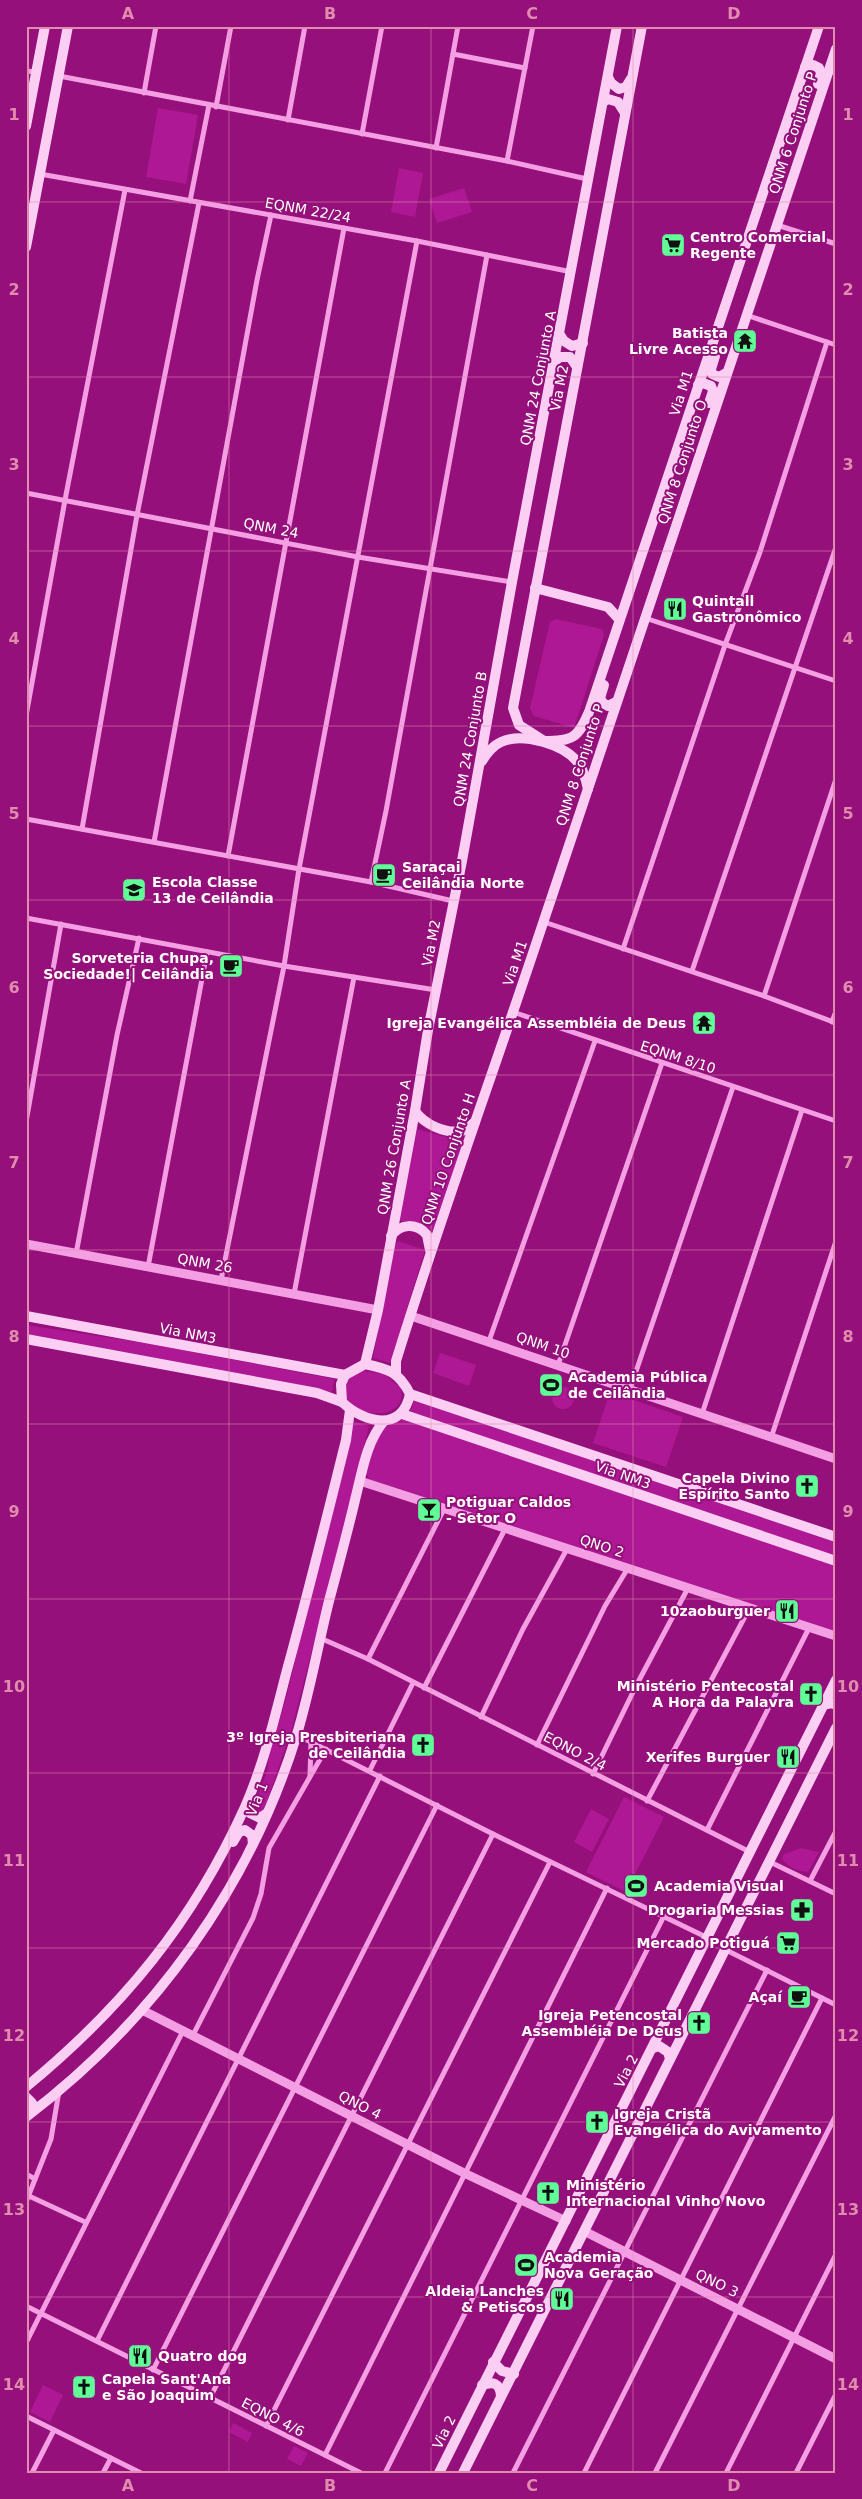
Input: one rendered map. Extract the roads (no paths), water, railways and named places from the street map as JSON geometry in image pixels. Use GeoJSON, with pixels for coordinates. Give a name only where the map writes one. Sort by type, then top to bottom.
{"type":"FeatureCollection","features":[{"type":"Feature","properties":{"kind":"main road"},"geometry":{"type":"LineString","coordinates":[[26,126],[31,72],[45,26]]}},
{"type":"Feature","properties":{"kind":"main road"},"geometry":{"type":"LineString","coordinates":[[60,73],[62,26]]}},
{"type":"Feature","properties":{"kind":"main road"},"geometry":{"type":"LineString","coordinates":[[26,247],[68,26]]}},
{"type":"Feature","properties":{"kind":"main road","name":"QNM 24 Conjunto A"},"geometry":{"type":"LineString","coordinates":[[512,582],[617,26]]}},
{"type":"Feature","properties":{"kind":"main road","name":"Via M2"},"geometry":{"type":"LineString","coordinates":[[588,790],[582,769],[572,756],[558,746],[544,741],[519,725],[513,708],[642,26]]}},
{"type":"Feature","properties":{"kind":"main road","name":"Via M1"},"geometry":{"type":"LineString","coordinates":[[479,765],[491,749],[506,740],[564,741],[578,733],[589,712],[624,602],[819,26]]}},
{"type":"Feature","properties":{"kind":"main road","name":"QNM 6 Conjunto P"},"geometry":{"type":"LineString","coordinates":[[746,315],[836,49]]}},
{"type":"Feature","properties":{"kind":"main road"},"geometry":{"type":"LineString","coordinates":[[805,68],[813,65],[821,73],[814,94],[814,112]]}},
{"type":"Feature","properties":{"kind":"main road"},"geometry":{"type":"LineString","coordinates":[[608,77],[614,87],[619,89],[626,87],[632,78]]}},
{"type":"Feature","properties":{"kind":"main road"},"geometry":{"type":"LineString","coordinates":[[602,102],[608,99],[618,102],[625,113]]}},
{"type":"Feature","properties":{"kind":"main road"},"geometry":{"type":"LineString","coordinates":[[726,373],[716,377],[711,369],[734,300],[736,270]]}},
{"type":"Feature","properties":{"kind":"main road","name":"QNM 8 Conjunto O"},"geometry":{"type":"LineString","coordinates":[[645,618],[676,527],[700,447],[746,315]]}},
{"type":"Feature","properties":{"kind":"main road"},"geometry":{"type":"LineString","coordinates":[[560,335],[564,341],[572,346],[583,343]]}},
{"type":"Feature","properties":{"kind":"main road"},"geometry":{"type":"LineString","coordinates":[[554,362],[564,356],[570,357],[577,367]]}},
{"type":"Feature","properties":{"kind":"main road"},"geometry":{"type":"LineString","coordinates":[[698,385],[709,384],[713,391],[700,431],[700,447]]}},
{"type":"Feature","properties":{"kind":"main road","name":"QNM 24 Conjunto B"},"geometry":{"type":"LineString","coordinates":[[453,901],[512,582]]}},
{"type":"Feature","properties":{"kind":"main road"},"geometry":{"type":"LineString","coordinates":[[535,588],[608,607],[624,602]]}},
{"type":"Feature","properties":{"kind":"main road"},"geometry":{"type":"LineString","coordinates":[[608,607],[619,619]]}},
{"type":"Feature","properties":{"kind":"main road","name":"QNM 8 Conjunto P"},"geometry":{"type":"LineString","coordinates":[[544,922],[645,618]]}},
{"type":"Feature","properties":{"kind":"main road"},"geometry":{"type":"LineString","coordinates":[[612,643],[611,665],[600,698],[608,706],[616,702]]}},
{"type":"Feature","properties":{"kind":"main road","name":"Via M2"},"geometry":{"type":"LineString","coordinates":[[436,990],[453,901]]}},
{"type":"Feature","properties":{"kind":"main road","name":"Via M1"},"geometry":{"type":"LineString","coordinates":[[513,1012],[544,922]]}},
{"type":"Feature","properties":{"kind":"main road","name":"QNM 26 Conjunto A"},"geometry":{"type":"LineString","coordinates":[[378,1310],[436,990]]}},
{"type":"Feature","properties":{"kind":"main road","name":"QNM 10 Conjunto H"},"geometry":{"type":"LineString","coordinates":[[411,1316],[430,1254],[513,1012]]}},
{"type":"Feature","properties":{"kind":"main road"},"geometry":{"type":"LineString","coordinates":[[415,1111],[428,1124],[449,1130],[461,1131],[475,1122]]}},
{"type":"Feature","properties":{"kind":"main road"},"geometry":{"type":"LineString","coordinates":[[391,1237],[401,1228],[411,1226],[419,1228],[429,1240],[430,1254]]}},
{"type":"Feature","properties":{"kind":"main road"},"geometry":{"type":"LineString","coordinates":[[365,1364],[378,1310]]}},
{"type":"Feature","properties":{"kind":"main road","name":"Via NM3"},"geometry":{"type":"LineString","coordinates":[[26,1316],[344,1375]]}},
{"type":"Feature","properties":{"kind":"main road"},"geometry":{"type":"LineString","coordinates":[[26,1339],[317,1393],[342,1402],[350,1410],[366,1418],[384,1421],[402,1414],[407,1407],[410,1394],[396,1373],[396,1361],[411,1316]]}},
{"type":"Feature","properties":{"kind":"main road"},"geometry":{"type":"LineString","coordinates":[[342,1402],[341,1384],[344,1375],[365,1364],[396,1373]]}},
{"type":"Feature","properties":{"kind":"main road","name":"Via NM3"},"geometry":{"type":"LineString","coordinates":[[410,1394],[836,1537]]}},
{"type":"Feature","properties":{"kind":"main road","name":"Via 1"},"geometry":{"type":"LineString","coordinates":[[26,2087],[72,2049],[127,1993],[168,1942],[207,1880],[245,1807],[265,1751],[346,1440],[350,1410]]}},
{"type":"Feature","properties":{"kind":"main road","name":"Via NM3"},"geometry":{"type":"LineString","coordinates":[[402,1414],[836,1560]]}},
{"type":"Feature","properties":{"kind":"main road","name":"Via 1"},"geometry":{"type":"LineString","coordinates":[[27,2116],[59,2091],[116,2038],[142,2010],[199,1936],[236,1878],[266,1814],[297,1734],[360,1481],[375,1431],[384,1421]]}},
{"type":"Feature","properties":{"kind":"main road","name":"Via 2"},"geometry":{"type":"LineString","coordinates":[[440,2473],[493,2362],[664,2027],[706,1937],[822,1705],[835,1683]]}},
{"type":"Feature","properties":{"kind":"main road"},"geometry":{"type":"LineString","coordinates":[[822,1705],[832,1703],[836,1705]]}},
{"type":"Feature","properties":{"kind":"main road"},"geometry":{"type":"LineString","coordinates":[[463,2473],[586,2232],[670,2059],[836,1728]]}},
{"type":"Feature","properties":{"kind":"main road"},"geometry":{"type":"LineString","coordinates":[[265,1751],[264,1772],[250,1808],[250,1813],[256,1818],[266,1814]]}},
{"type":"Feature","properties":{"kind":"main road"},"geometry":{"type":"LineString","coordinates":[[207,1880],[219,1871],[239,1832],[245,1830],[250,1832],[253,1844]]}},
{"type":"Feature","properties":{"kind":"main road"},"geometry":{"type":"LineString","coordinates":[[664,2027],[672,2038],[681,2038]]}},
{"type":"Feature","properties":{"kind":"main road"},"geometry":{"type":"LineString","coordinates":[[653,2048],[659,2046],[668,2052],[670,2059]]}},
{"type":"Feature","properties":{"kind":"main road"},"geometry":{"type":"LineString","coordinates":[[26,2097],[32,2103],[27,2116]]}},
{"type":"Feature","properties":{"kind":"main road"},"geometry":{"type":"LineString","coordinates":[[493,2362],[502,2371],[514,2374]]}},
{"type":"Feature","properties":{"kind":"main road"},"geometry":{"type":"LineString","coordinates":[[482,2385],[492,2382],[496,2383],[501,2390],[501,2396]]}},
{"type":"Feature","properties":{"kind":"street"},"geometry":{"type":"LineString","coordinates":[[144,93],[156,26]]}},
{"type":"Feature","properties":{"kind":"street"},"geometry":{"type":"LineString","coordinates":[[216,107],[231,26]]}},
{"type":"Feature","properties":{"kind":"street"},"geometry":{"type":"LineString","coordinates":[[288,120],[306,26]]}},
{"type":"Feature","properties":{"kind":"street"},"geometry":{"type":"LineString","coordinates":[[362,134],[382,26]]}},
{"type":"Feature","properties":{"kind":"street"},"geometry":{"type":"LineString","coordinates":[[436,148],[458,26]]}},
{"type":"Feature","properties":{"kind":"street"},"geometry":{"type":"LineString","coordinates":[[508,161],[532,26]]}},
{"type":"Feature","properties":{"kind":"street"},"geometry":{"type":"LineString","coordinates":[[453,54],[525,68]]}},
{"type":"Feature","properties":{"kind":"street"},"geometry":{"type":"LineString","coordinates":[[60,73],[144,93],[508,161],[587,179]]}},
{"type":"Feature","properties":{"kind":"street"},"geometry":{"type":"LineString","coordinates":[[190,201],[209,105]]}},
{"type":"Feature","properties":{"kind":"street","name":"EQNM 22/24"},"geometry":{"type":"LineString","coordinates":[[40,174],[417,241],[572,272]]}},
{"type":"Feature","properties":{"kind":"street"},"geometry":{"type":"LineString","coordinates":[[26,716],[65,500],[125,190]]}},
{"type":"Feature","properties":{"kind":"street"},"geometry":{"type":"LineString","coordinates":[[82,829],[137,515],[199,203]]}},
{"type":"Feature","properties":{"kind":"street"},"geometry":{"type":"LineString","coordinates":[[154,842],[257,280],[271,215]]}},
{"type":"Feature","properties":{"kind":"street"},"geometry":{"type":"LineString","coordinates":[[777,225],[836,244]]}},
{"type":"Feature","properties":{"kind":"street"},"geometry":{"type":"LineString","coordinates":[[228,856],[344,228]]}},
{"type":"Feature","properties":{"kind":"street"},"geometry":{"type":"LineString","coordinates":[[220,1280],[284,966],[299,869],[417,241]]}},
{"type":"Feature","properties":{"kind":"street"},"geometry":{"type":"LineString","coordinates":[[371,882],[487,255]]}},
{"type":"Feature","properties":{"kind":"street"},"geometry":{"type":"LineString","coordinates":[[746,315],[836,345]]}},
{"type":"Feature","properties":{"kind":"street"},"geometry":{"type":"LineString","coordinates":[[623,949],[725,645],[760,552],[827,342]]}},
{"type":"Feature","properties":{"kind":"street","name":"QNM 24"},"geometry":{"type":"LineString","coordinates":[[26,493],[358,557],[512,582]]}},
{"type":"Feature","properties":{"kind":"street"},"geometry":{"type":"LineString","coordinates":[[692,972],[836,547]]}},
{"type":"Feature","properties":{"kind":"street"},"geometry":{"type":"LineString","coordinates":[[645,618],[836,681]]}},
{"type":"Feature","properties":{"kind":"street"},"geometry":{"type":"LineString","coordinates":[[764,996],[836,780]]}},
{"type":"Feature","properties":{"kind":"street"},"geometry":{"type":"LineString","coordinates":[[26,819],[371,882],[453,901]]}},
{"type":"Feature","properties":{"kind":"street"},"geometry":{"type":"LineString","coordinates":[[26,918],[284,966],[436,990]]}},
{"type":"Feature","properties":{"kind":"street"},"geometry":{"type":"LineString","coordinates":[[544,922],[764,996],[834,1023],[836,1011]]}},
{"type":"Feature","properties":{"kind":"street"},"geometry":{"type":"LineString","coordinates":[[26,1122],[61,924]]}},
{"type":"Feature","properties":{"kind":"street"},"geometry":{"type":"LineString","coordinates":[[76,1254],[117,1035],[139,938]]}},
{"type":"Feature","properties":{"kind":"street"},"geometry":{"type":"LineString","coordinates":[[148,1268],[207,952]]}},
{"type":"Feature","properties":{"kind":"street"},"geometry":{"type":"LineString","coordinates":[[294,1294],[354,977]]}},
{"type":"Feature","properties":{"kind":"street","name":"EQNM 8/10"},"geometry":{"type":"LineString","coordinates":[[513,1012],[836,1121]]}},
{"type":"Feature","properties":{"kind":"street"},"geometry":{"type":"LineString","coordinates":[[488,1341],[595,1041]]}},
{"type":"Feature","properties":{"kind":"street"},"geometry":{"type":"LineString","coordinates":[[558,1365],[662,1063]]}},
{"type":"Feature","properties":{"kind":"street"},"geometry":{"type":"LineString","coordinates":[[630,1389],[733,1087]]}},
{"type":"Feature","properties":{"kind":"street"},"geometry":{"type":"LineString","coordinates":[[702,1414],[802,1110]]}},
{"type":"Feature","properties":{"kind":"street"},"geometry":{"type":"LineString","coordinates":[[771,1438],[836,1241]]}},
{"type":"Feature","properties":{"kind":"street","name":"QNM 26"},"geometry":{"type":"LineString","coordinates":[[26,1244],[378,1310]]}},
{"type":"Feature","properties":{"kind":"street","name":"QNM 10"},"geometry":{"type":"LineString","coordinates":[[411,1316],[836,1459]]}},
{"type":"Feature","properties":{"kind":"street","name":"QNO 2"},"geometry":{"type":"LineString","coordinates":[[360,1481],[836,1636]]}},
{"type":"Feature","properties":{"kind":"street"},"geometry":{"type":"LineString","coordinates":[[368,1659],[444,1509]]}},
{"type":"Feature","properties":{"kind":"street"},"geometry":{"type":"LineString","coordinates":[[424,1688],[505,1529]]}},
{"type":"Feature","properties":{"kind":"street"},"geometry":{"type":"LineString","coordinates":[[481,1717],[523,1629],[567,1549]]}},
{"type":"Feature","properties":{"kind":"street"},"geometry":{"type":"LineString","coordinates":[[538,1745],[605,1606],[628,1568]]}},
{"type":"Feature","properties":{"kind":"street"},"geometry":{"type":"LineString","coordinates":[[593,1774],[636,1686],[688,1588]]}},
{"type":"Feature","properties":{"kind":"street"},"geometry":{"type":"LineString","coordinates":[[647,1802],[749,1608]]}},
{"type":"Feature","properties":{"kind":"street"},"geometry":{"type":"LineString","coordinates":[[707,1830],[810,1628]]}},
{"type":"Feature","properties":{"kind":"street","name":"EQNO 2/4"},"geometry":{"type":"LineString","coordinates":[[320,1638],[368,1659],[647,1802],[750,1852]]}},
{"type":"Feature","properties":{"kind":"street"},"geometry":{"type":"LineString","coordinates":[[370,1770],[413,1683]]}},
{"type":"Feature","properties":{"kind":"street"},"geometry":{"type":"LineString","coordinates":[[297,1734],[493,1834],[706,1937]]}},
{"type":"Feature","properties":{"kind":"street"},"geometry":{"type":"LineString","coordinates":[[310,1777],[311,1742]]}},
{"type":"Feature","properties":{"kind":"street"},"geometry":{"type":"LineString","coordinates":[[192,2037],[253,1918],[261,1894],[269,1848],[326,1749]]}},
{"type":"Feature","properties":{"kind":"street"},"geometry":{"type":"LineString","coordinates":[[97,2341],[240,2059],[380,1776]]}},
{"type":"Feature","properties":{"kind":"street"},"geometry":{"type":"LineString","coordinates":[[153,2370],[294,2086],[437,1805]]}},
{"type":"Feature","properties":{"kind":"street"},"geometry":{"type":"LineString","coordinates":[[810,1881],[836,1831]]}},
{"type":"Feature","properties":{"kind":"street"},"geometry":{"type":"LineString","coordinates":[[210,2398],[493,1834]]}},
{"type":"Feature","properties":{"kind":"street"},"geometry":{"type":"LineString","coordinates":[[266,2426],[550,1862]]}},
{"type":"Feature","properties":{"kind":"street"},"geometry":{"type":"LineString","coordinates":[[770,1862],[836,1894]]}},
{"type":"Feature","properties":{"kind":"street"},"geometry":{"type":"LineString","coordinates":[[325,2455],[464,2172],[607,1888]]}},
{"type":"Feature","properties":{"kind":"street"},"geometry":{"type":"LineString","coordinates":[[385,2473],[664,1916]]}},
{"type":"Feature","properties":{"kind":"street"},"geometry":{"type":"LineString","coordinates":[[726,1950],[836,2005]]}},
{"type":"Feature","properties":{"kind":"street"},"geometry":{"type":"LineString","coordinates":[[513,2473],[767,1970]]}},
{"type":"Feature","properties":{"kind":"street"},"geometry":{"type":"LineString","coordinates":[[584,2473],[822,1998]]}},
{"type":"Feature","properties":{"kind":"street","name":"QNO 4"},"geometry":{"type":"LineString","coordinates":[[142,2010],[192,2037],[240,2059],[407,2144],[566,2221]]}},
{"type":"Feature","properties":{"kind":"street"},"geometry":{"type":"LineString","coordinates":[[26,2343],[85,2222],[183,2031]]}},
{"type":"Feature","properties":{"kind":"street"},"geometry":{"type":"LineString","coordinates":[[26,2202],[51,2139],[59,2091]]}},
{"type":"Feature","properties":{"kind":"street"},"geometry":{"type":"LineString","coordinates":[[655,2473],[836,2115]]}},
{"type":"Feature","properties":{"kind":"street"},"geometry":{"type":"LineString","coordinates":[[26,2174],[35,2179]]}},
{"type":"Feature","properties":{"kind":"street"},"geometry":{"type":"LineString","coordinates":[[29,2196],[85,2222]]}},
{"type":"Feature","properties":{"kind":"street","name":"QNO 3"},"geometry":{"type":"LineString","coordinates":[[586,2232],[836,2359]]}},
{"type":"Feature","properties":{"kind":"street"},"geometry":{"type":"LineString","coordinates":[[726,2473],[836,2254]]}},
{"type":"Feature","properties":{"kind":"street","name":"EQNO 4/6"},"geometry":{"type":"LineString","coordinates":[[26,2306],[360,2473]]}},
{"type":"Feature","properties":{"kind":"street"},"geometry":{"type":"LineString","coordinates":[[796,2473],[836,2394]]}},
{"type":"Feature","properties":{"kind":"street"},"geometry":{"type":"LineString","coordinates":[[26,2416],[141,2473]]}},
{"type":"Feature","properties":{"kind":"street"},"geometry":{"type":"LineString","coordinates":[[32,2473],[54,2430]]}},
{"type":"Feature","properties":{"kind":"street"},"geometry":{"type":"LineString","coordinates":[[103,2473],[111,2458]]}},
{"type":"Feature","properties":{"kind":"place","name":"Centro Comercial Regente"},"geometry":{"type":"Point","coordinates":[673,245]}},
{"type":"Feature","properties":{"kind":"place","name":"Batista Livre Acesso"},"geometry":{"type":"Point","coordinates":[745,341]}},
{"type":"Feature","properties":{"kind":"place","name":"Quintall Gastronômico"},"geometry":{"type":"Point","coordinates":[675,609]}},
{"type":"Feature","properties":{"kind":"place","name":"Saraçai Ceilândia Norte"},"geometry":{"type":"Point","coordinates":[384,875]}},
{"type":"Feature","properties":{"kind":"place","name":"Escola Classe 13 de Ceilândia"},"geometry":{"type":"Point","coordinates":[134,890]}},
{"type":"Feature","properties":{"kind":"place","name":"Sorveteria Chupa, Sociedade!| Ceilândia"},"geometry":{"type":"Point","coordinates":[231,966]}},
{"type":"Feature","properties":{"kind":"place","name":"Igreja Evangélica Assembléia de Deus"},"geometry":{"type":"Point","coordinates":[704,1023]}},
{"type":"Feature","properties":{"kind":"place","name":"Academia Pública de Ceilândia"},"geometry":{"type":"Point","coordinates":[551,1385]}},
{"type":"Feature","properties":{"kind":"place","name":"Capela Divino Espírito Santo"},"geometry":{"type":"Point","coordinates":[807,1486]}},
{"type":"Feature","properties":{"kind":"place","name":"Potiguar Caldos - Setor O"},"geometry":{"type":"Point","coordinates":[429,1510]}},
{"type":"Feature","properties":{"kind":"place","name":"10zaoburguer"},"geometry":{"type":"Point","coordinates":[787,1611]}},
{"type":"Feature","properties":{"kind":"place","name":"Ministério Pentecostal A Hora da Palavra"},"geometry":{"type":"Point","coordinates":[811,1694]}},
{"type":"Feature","properties":{"kind":"place","name":"3º Igreja Presbiteriana de Ceilândia"},"geometry":{"type":"Point","coordinates":[423,1745]}},
{"type":"Feature","properties":{"kind":"place","name":"Xerifes Burguer"},"geometry":{"type":"Point","coordinates":[788,1757]}},
{"type":"Feature","properties":{"kind":"place","name":"Academia Visual"},"geometry":{"type":"Point","coordinates":[636,1886]}},
{"type":"Feature","properties":{"kind":"place","name":"Drogaria Messias"},"geometry":{"type":"Point","coordinates":[802,1910]}},
{"type":"Feature","properties":{"kind":"place","name":"Mercado Potiguá"},"geometry":{"type":"Point","coordinates":[788,1943]}},
{"type":"Feature","properties":{"kind":"place","name":"Açaí"},"geometry":{"type":"Point","coordinates":[799,1997]}},
{"type":"Feature","properties":{"kind":"place","name":"Igreja Petencostal Assembléia De Deus"},"geometry":{"type":"Point","coordinates":[699,2023]}},
{"type":"Feature","properties":{"kind":"place","name":"Igreja Cristã Evangélica do Avivamento"},"geometry":{"type":"Point","coordinates":[597,2122]}},
{"type":"Feature","properties":{"kind":"place","name":"Ministério Internacional Vinho Novo"},"geometry":{"type":"Point","coordinates":[548,2193]}},
{"type":"Feature","properties":{"kind":"place","name":"Academia Nova Geração"},"geometry":{"type":"Point","coordinates":[526,2265]}},
{"type":"Feature","properties":{"kind":"place","name":"Aldeia Lanches & Petiscos"},"geometry":{"type":"Point","coordinates":[562,2299]}},
{"type":"Feature","properties":{"kind":"place","name":"Quatro dog"},"geometry":{"type":"Point","coordinates":[140,2356]}},
{"type":"Feature","properties":{"kind":"place","name":"Capela Sant'Ana e São Joaquim"},"geometry":{"type":"Point","coordinates":[84,2387]}}]}
